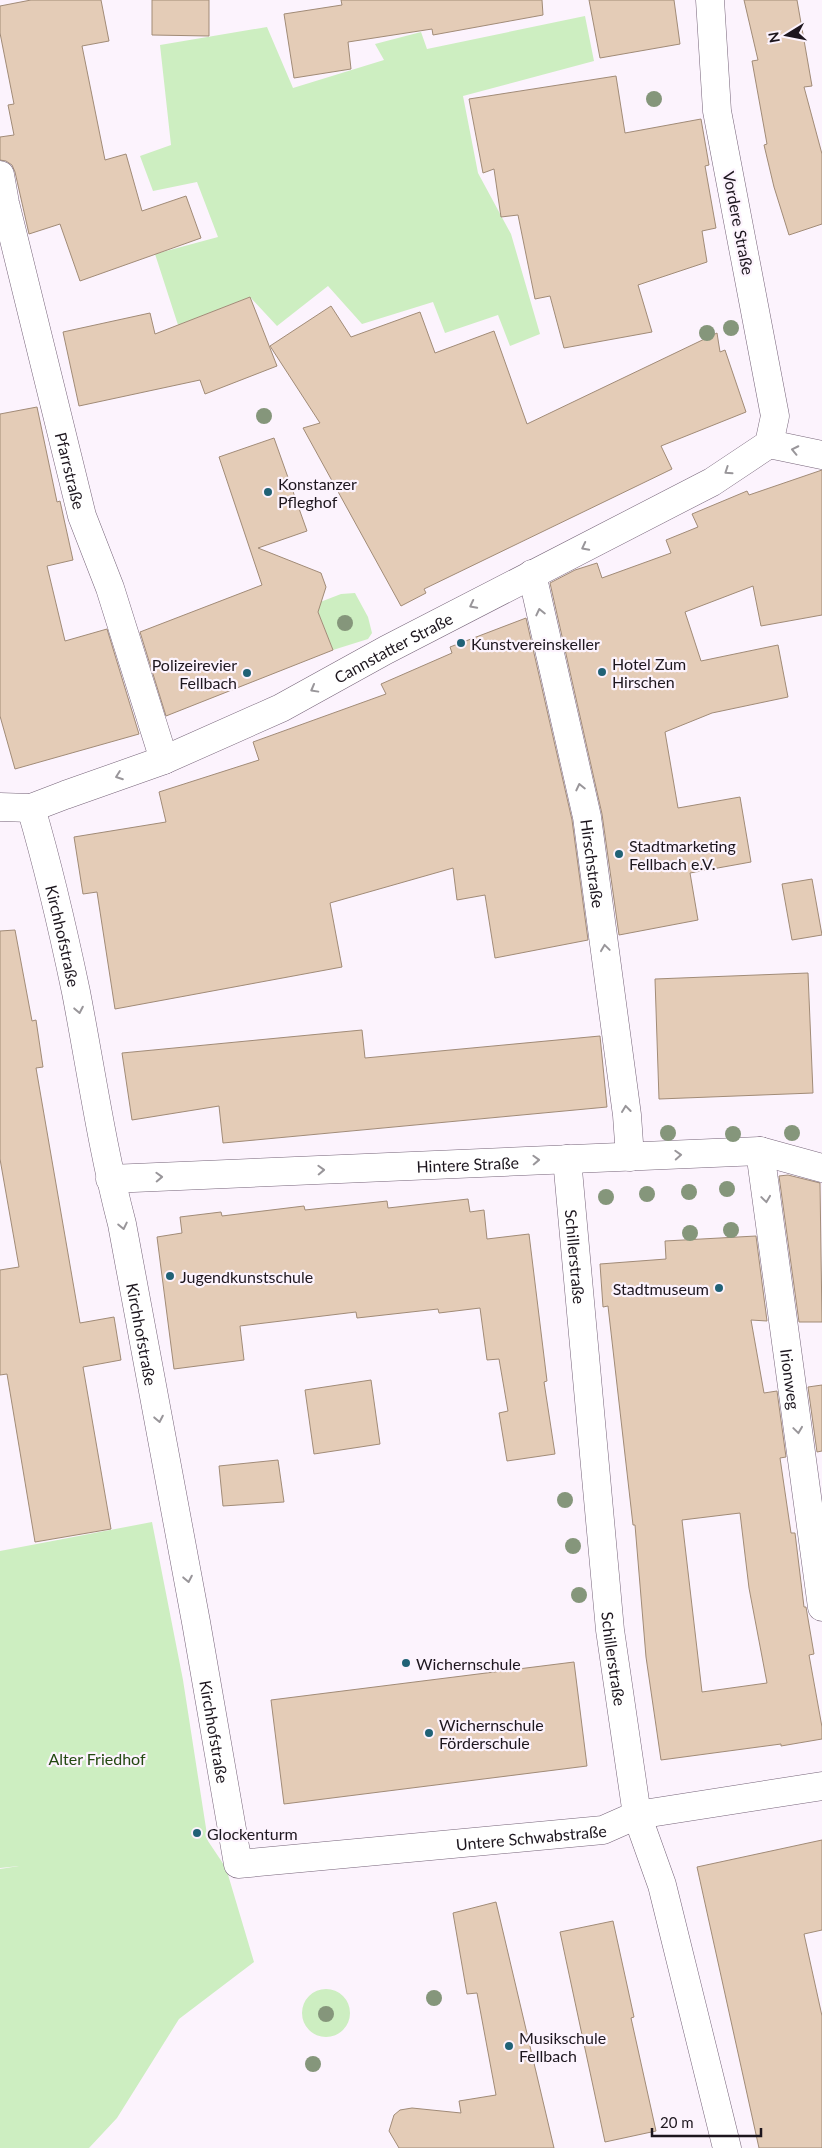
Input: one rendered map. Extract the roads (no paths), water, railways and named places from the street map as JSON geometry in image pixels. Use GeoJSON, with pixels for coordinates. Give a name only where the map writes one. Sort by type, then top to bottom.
{"type":"FeatureCollection","features":[{"type":"Feature","properties":{"kind":"street","name":"Vordere Straße"},"geometry":{"type":"LineString","coordinates":[[710,0],[717,111],[775,416],[769,444]]}},
{"type":"Feature","properties":{"kind":"street","name":"Pfarrstraße"},"geometry":{"type":"LineString","coordinates":[[0,175],[5,203],[80,510],[110,588],[164,760]]}},
{"type":"Feature","properties":{"kind":"street"},"geometry":{"type":"LineString","coordinates":[[769,444],[822,455]]}},
{"type":"Feature","properties":{"kind":"street","name":"Cannstatter Straße"},"geometry":{"type":"LineString","coordinates":[[0,807],[31,808],[164,760],[281,708],[386,650],[712,482],[769,444]]}},
{"type":"Feature","properties":{"kind":"street","name":"Hirschstraße"},"geometry":{"type":"LineString","coordinates":[[532,574],[587,817],[627,1115],[630,1157]]}},
{"type":"Feature","properties":{"kind":"street","name":"Kirchhofstraße"},"geometry":{"type":"LineString","coordinates":[[31,808],[53,885],[76,992],[110,1179],[124,1234],[198,1630],[238,1864]]}},
{"type":"Feature","properties":{"kind":"street","name":"Hintere Straße"},"geometry":{"type":"LineString","coordinates":[[110,1179],[760,1151],[822,1168]]}},
{"type":"Feature","properties":{"kind":"street","name":"Irionweg"},"geometry":{"type":"LineString","coordinates":[[760,1151],[822,1607]]}},
{"type":"Feature","properties":{"kind":"street","name":"Schillerstraße"},"geometry":{"type":"LineString","coordinates":[[567,1159],[610,1630],[637,1815],[662,1885],[727,2148]]}},
{"type":"Feature","properties":{"kind":"street","name":"Untere Schwabstraße"},"geometry":{"type":"LineString","coordinates":[[238,1864],[603,1830],[637,1815],[822,1786]]}},
{"type":"Feature","properties":{"kind":"place","name":"Konstanzer Pfleghof"},"geometry":{"type":"Point","coordinates":[268,492]}},
{"type":"Feature","properties":{"kind":"place","name":"Kunstvereinskeller"},"geometry":{"type":"Point","coordinates":[461,643]}},
{"type":"Feature","properties":{"kind":"place","name":"Hotel Zum Hirschen"},"geometry":{"type":"Point","coordinates":[602,672]}},
{"type":"Feature","properties":{"kind":"place","name":"Polizeirevier Fellbach"},"geometry":{"type":"Point","coordinates":[247,673]}},
{"type":"Feature","properties":{"kind":"place","name":"Stadtmarketing Fellbach e.V."},"geometry":{"type":"Point","coordinates":[619,854]}},
{"type":"Feature","properties":{"kind":"place","name":"Jugendkunstschule"},"geometry":{"type":"Point","coordinates":[170,1276]}},
{"type":"Feature","properties":{"kind":"place","name":"Stadtmuseum"},"geometry":{"type":"Point","coordinates":[719,1288]}},
{"type":"Feature","properties":{"kind":"place","name":"Wichernschule"},"geometry":{"type":"Point","coordinates":[406,1663]}},
{"type":"Feature","properties":{"kind":"place","name":"Wichernschule Förderschule"},"geometry":{"type":"Point","coordinates":[429,1733]}},
{"type":"Feature","properties":{"kind":"place","name":"Glockenturm"},"geometry":{"type":"Point","coordinates":[197,1833]}},
{"type":"Feature","properties":{"kind":"place","name":"Musikschule Fellbach"},"geometry":{"type":"Point","coordinates":[509,2046]}},
{"type":"Feature","properties":{"kind":"park label","name":"Alter Friedhof"},"geometry":{"type":"Point","coordinates":[97,1758]}}]}
